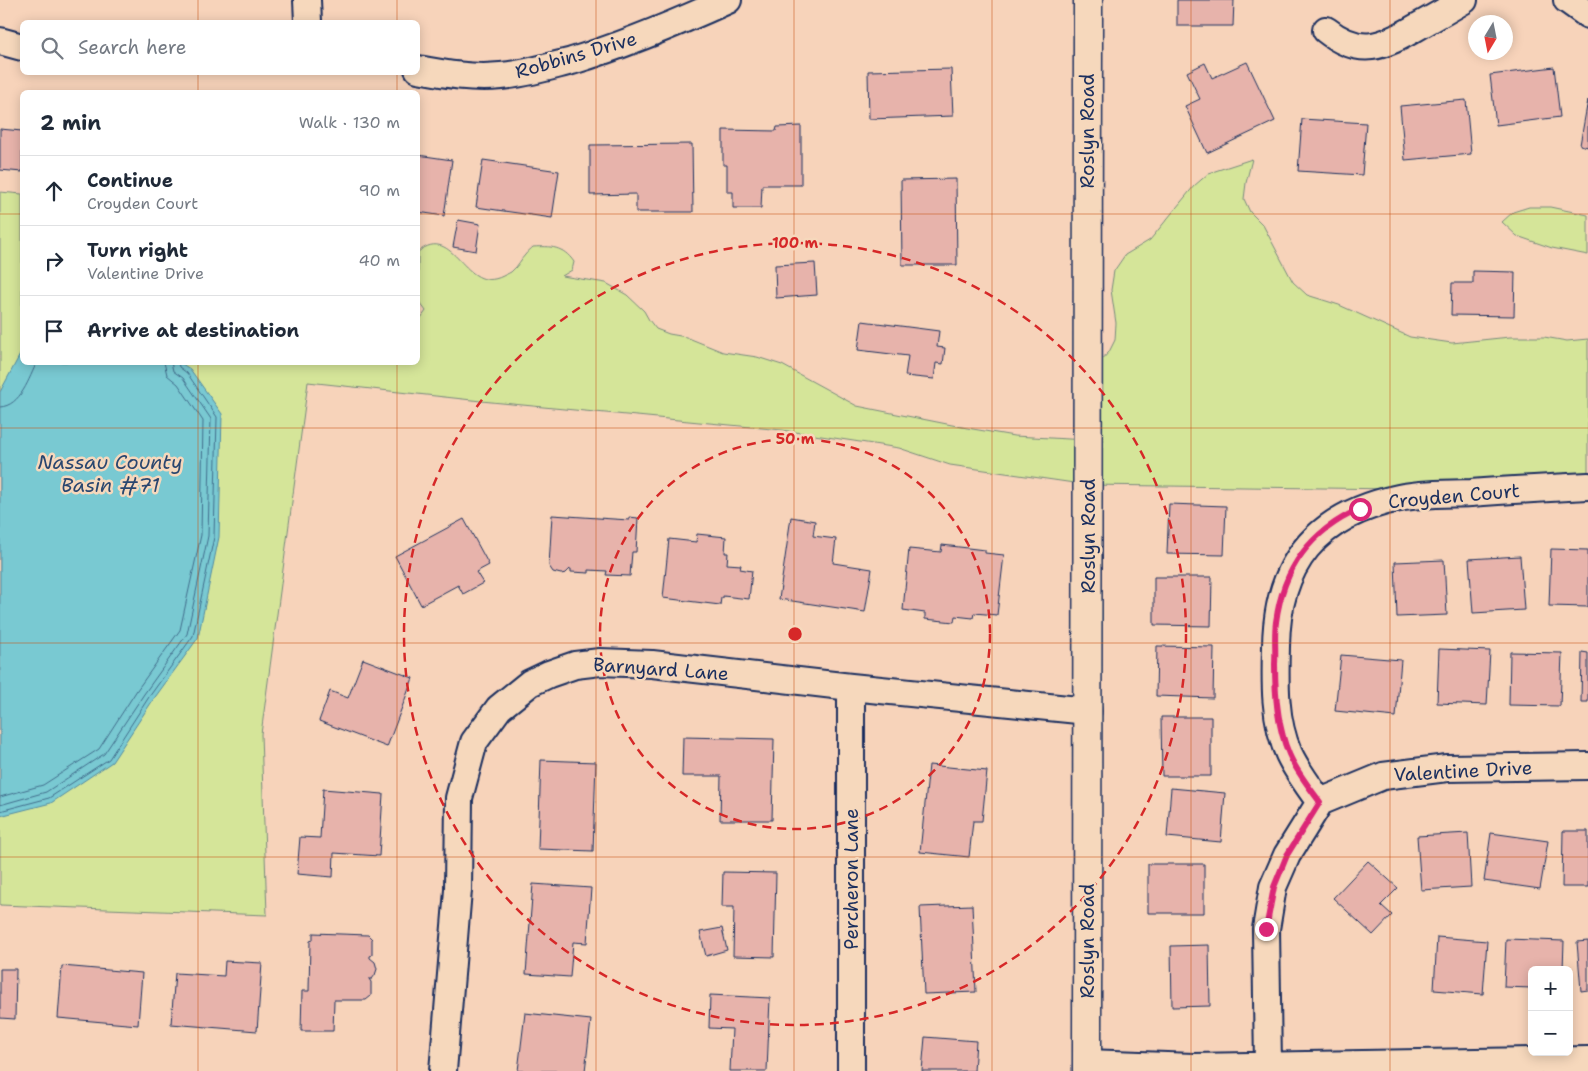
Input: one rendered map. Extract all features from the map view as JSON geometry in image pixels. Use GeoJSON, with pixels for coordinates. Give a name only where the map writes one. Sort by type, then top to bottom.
{"type":"FeatureCollection","features":[{"type":"Feature","properties":{"kind":"main road","name":"Roslyn Road"},"geometry":{"type":"LineString","coordinates":[[1087,1067],[1088,0]]}},
{"type":"Feature","properties":{"kind":"street"},"geometry":{"type":"LineString","coordinates":[[307,0],[308,20]]}},
{"type":"Feature","properties":{"kind":"street","name":"Robbins Drive"},"geometry":{"type":"LineString","coordinates":[[420,69],[456,76],[500,76],[534,72],[596,54],[642,37],[697,7],[728,0]]}},
{"type":"Feature","properties":{"kind":"street"},"geometry":{"type":"LineString","coordinates":[[1326,30],[1336,38],[1351,44],[1379,46],[1395,40],[1464,0]]}},
{"type":"Feature","properties":{"kind":"street"},"geometry":{"type":"LineString","coordinates":[[1567,0],[1588,15]]}},
{"type":"Feature","properties":{"kind":"street"},"geometry":{"type":"LineString","coordinates":[[0,41],[20,47]]}},
{"type":"Feature","properties":{"kind":"street","name":"Croyden Court"},"geometry":{"type":"LineString","coordinates":[[1320,802],[1289,755],[1278,713],[1275,684],[1276,623],[1281,595],[1294,565],[1306,548],[1328,526],[1345,516],[1360,509],[1399,498],[1588,486]]}},
{"type":"Feature","properties":{"kind":"street","name":"Barnyard Lane"},"geometry":{"type":"LineString","coordinates":[[443,1071],[458,890],[459,798],[474,742],[499,708],[530,684],[549,674],[575,665],[600,662],[652,664],[851,687],[1088,711]]}},
{"type":"Feature","properties":{"kind":"street","name":"Percheron Lane"},"geometry":{"type":"LineString","coordinates":[[851,687],[851,1071]]}},
{"type":"Feature","properties":{"kind":"street","name":"Valentine Drive"},"geometry":{"type":"LineString","coordinates":[[1320,802],[1383,776],[1447,768],[1588,766]]}},
{"type":"Feature","properties":{"kind":"street"},"geometry":{"type":"LineString","coordinates":[[1268,1066],[1266,929],[1274,887],[1287,855],[1320,802]]}},
{"type":"Feature","properties":{"kind":"street"},"geometry":{"type":"LineString","coordinates":[[1087,1067],[1193,1068],[1588,1060]]}},
{"type":"Feature","properties":{"kind":"green space"},"geometry":{"type":"Polygon","coordinates":[[[1252,159],[1244,199],[1250,212],[1263,225],[1293,282],[1307,295],[1339,305],[1410,337],[1452,343],[1510,337],[1544,337],[1567,341],[1588,339],[1588,478],[1400,489],[1088,485],[950,465],[899,448],[782,430],[308,382],[261,734],[267,915],[0,905],[0,192],[20,194],[20,365],[420,365],[420,319],[426,311],[420,303],[420,251],[431,245],[441,246],[451,252],[478,276],[490,279],[511,272],[533,247],[545,247],[561,250],[574,262],[572,270],[562,276],[606,283],[627,295],[644,311],[656,329],[686,337],[723,352],[757,357],[782,365],[857,406],[1014,436],[1087,440],[1089,374],[1109,352],[1115,340],[1116,323],[1111,290],[1114,271],[1125,255],[1150,240],[1194,186],[1209,173],[1252,159]]]}},
{"type":"Feature","properties":{"kind":"green space"},"geometry":{"type":"Polygon","coordinates":[[[1529,207],[1550,207],[1588,215],[1588,255],[1552,248],[1517,236],[1502,222],[1513,212],[1529,207]]]}},
{"type":"Feature","properties":{"kind":"water","name":"Nassau County Basin #71"},"geometry":{"type":"Polygon","coordinates":[[[20,355],[20,365],[184,365],[190,369],[222,414],[219,537],[198,638],[153,700],[112,762],[51,803],[0,816],[0,392],[20,355]]]}},
{"type":"Feature","properties":{"kind":"building"},"geometry":{"type":"Polygon","coordinates":[[[1177,0],[1234,0],[1233,26],[1177,26],[1177,0]]]}},
{"type":"Feature","properties":{"kind":"building"},"geometry":{"type":"Polygon","coordinates":[[[1247,62],[1275,121],[1207,153],[1185,106],[1200,99],[1187,72],[1205,63],[1212,78],[1247,62]]]}},
{"type":"Feature","properties":{"kind":"building"},"geometry":{"type":"Polygon","coordinates":[[[1554,67],[1560,117],[1496,125],[1490,75],[1554,67]]]}},
{"type":"Feature","properties":{"kind":"building"},"geometry":{"type":"Polygon","coordinates":[[[951,69],[953,116],[869,119],[868,71],[951,69]]]}},
{"type":"Feature","properties":{"kind":"building"},"geometry":{"type":"Polygon","coordinates":[[[1466,100],[1471,154],[1405,160],[1400,106],[1466,100]]]}},
{"type":"Feature","properties":{"kind":"building"},"geometry":{"type":"Polygon","coordinates":[[[1588,100],[1588,147],[1580,145],[1588,100]]]}},
{"type":"Feature","properties":{"kind":"building"},"geometry":{"type":"Polygon","coordinates":[[[1302,119],[1366,123],[1362,175],[1298,171],[1302,119]]]}},
{"type":"Feature","properties":{"kind":"building"},"geometry":{"type":"Polygon","coordinates":[[[801,126],[801,185],[762,185],[761,208],[733,208],[733,192],[727,192],[727,165],[723,165],[723,130],[776,131],[777,127],[801,126]]]}},
{"type":"Feature","properties":{"kind":"building"},"geometry":{"type":"Polygon","coordinates":[[[0,129],[20,131],[20,172],[0,170],[0,129]]]}},
{"type":"Feature","properties":{"kind":"building"},"geometry":{"type":"Polygon","coordinates":[[[692,144],[693,212],[636,212],[636,194],[590,195],[590,145],[692,144]]]}},
{"type":"Feature","properties":{"kind":"building"},"geometry":{"type":"Polygon","coordinates":[[[420,155],[452,160],[444,216],[420,212],[420,155]]]}},
{"type":"Feature","properties":{"kind":"building"},"geometry":{"type":"Polygon","coordinates":[[[483,160],[559,171],[552,218],[476,207],[483,160]]]}},
{"type":"Feature","properties":{"kind":"building"},"geometry":{"type":"Polygon","coordinates":[[[956,179],[957,265],[902,265],[901,180],[956,179]]]}},
{"type":"Feature","properties":{"kind":"building"},"geometry":{"type":"Polygon","coordinates":[[[458,220],[480,224],[476,251],[453,247],[458,220]]]}},
{"type":"Feature","properties":{"kind":"building"},"geometry":{"type":"Polygon","coordinates":[[[815,263],[817,295],[776,298],[775,265],[815,263]]]}},
{"type":"Feature","properties":{"kind":"building"},"geometry":{"type":"Polygon","coordinates":[[[1473,271],[1515,272],[1514,316],[1451,315],[1452,283],[1473,283],[1473,271]]]}},
{"type":"Feature","properties":{"kind":"building"},"geometry":{"type":"Polygon","coordinates":[[[862,321],[939,331],[937,347],[945,348],[943,364],[936,363],[934,379],[905,376],[908,356],[858,350],[862,321]]]}},
{"type":"Feature","properties":{"kind":"building"},"geometry":{"type":"Polygon","coordinates":[[[1169,504],[1226,506],[1224,555],[1167,554],[1169,504]]]}},
{"type":"Feature","properties":{"kind":"building"},"geometry":{"type":"Polygon","coordinates":[[[552,515],[629,520],[629,517],[638,518],[636,552],[632,552],[630,576],[606,575],[607,571],[571,572],[571,569],[561,574],[553,572],[549,566],[552,515]]]}},
{"type":"Feature","properties":{"kind":"building"},"geometry":{"type":"Polygon","coordinates":[[[791,517],[815,521],[813,536],[836,539],[833,563],[872,569],[865,612],[779,599],[791,517]]]}},
{"type":"Feature","properties":{"kind":"building"},"geometry":{"type":"Polygon","coordinates":[[[464,519],[489,565],[476,572],[483,583],[463,594],[458,585],[421,605],[395,556],[464,519]]]}},
{"type":"Feature","properties":{"kind":"building"},"geometry":{"type":"Polygon","coordinates":[[[697,534],[726,537],[725,553],[728,553],[727,564],[741,565],[740,569],[752,571],[749,599],[723,596],[720,605],[663,598],[669,539],[696,542],[697,534]]]}},
{"type":"Feature","properties":{"kind":"building"},"geometry":{"type":"Polygon","coordinates":[[[942,545],[985,550],[985,553],[1004,555],[997,615],[974,613],[973,618],[955,616],[954,622],[925,619],[925,613],[903,610],[909,549],[941,552],[942,545]]]}},
{"type":"Feature","properties":{"kind":"building"},"geometry":{"type":"Polygon","coordinates":[[[1551,549],[1588,550],[1588,607],[1549,606],[1551,549]]]}},
{"type":"Feature","properties":{"kind":"building"},"geometry":{"type":"Polygon","coordinates":[[[1520,556],[1524,610],[1473,613],[1469,559],[1520,556]]]}},
{"type":"Feature","properties":{"kind":"building"},"geometry":{"type":"Polygon","coordinates":[[[1444,560],[1447,615],[1397,617],[1395,562],[1444,560]]]}},
{"type":"Feature","properties":{"kind":"building"},"geometry":{"type":"Polygon","coordinates":[[[1154,577],[1212,577],[1211,626],[1154,625],[1154,577]]]}},
{"type":"Feature","properties":{"kind":"building"},"geometry":{"type":"Polygon","coordinates":[[[1157,646],[1214,647],[1213,698],[1156,696],[1157,646]]]}},
{"type":"Feature","properties":{"kind":"building"},"geometry":{"type":"Polygon","coordinates":[[[1439,649],[1490,651],[1487,705],[1437,703],[1439,649]]]}},
{"type":"Feature","properties":{"kind":"building"},"geometry":{"type":"Polygon","coordinates":[[[1510,652],[1562,653],[1560,706],[1509,705],[1510,652]]]}},
{"type":"Feature","properties":{"kind":"building"},"geometry":{"type":"Polygon","coordinates":[[[1582,652],[1588,653],[1588,702],[1581,702],[1582,652]]]}},
{"type":"Feature","properties":{"kind":"building"},"geometry":{"type":"Polygon","coordinates":[[[1341,655],[1401,660],[1396,717],[1335,711],[1341,655]]]}},
{"type":"Feature","properties":{"kind":"building"},"geometry":{"type":"Polygon","coordinates":[[[363,659],[413,678],[387,747],[319,721],[330,691],[348,698],[363,659]]]}},
{"type":"Feature","properties":{"kind":"building"},"geometry":{"type":"Polygon","coordinates":[[[1161,717],[1211,717],[1211,776],[1162,776],[1161,717]]]}},
{"type":"Feature","properties":{"kind":"building"},"geometry":{"type":"Polygon","coordinates":[[[683,737],[774,739],[772,820],[720,820],[721,776],[682,776],[683,737]]]}},
{"type":"Feature","properties":{"kind":"building"},"geometry":{"type":"Polygon","coordinates":[[[541,760],[596,762],[593,851],[538,849],[541,760]]]}},
{"type":"Feature","properties":{"kind":"building"},"geometry":{"type":"Polygon","coordinates":[[[929,765],[987,771],[982,821],[973,821],[969,857],[920,852],[929,765]]]}},
{"type":"Feature","properties":{"kind":"building"},"geometry":{"type":"Polygon","coordinates":[[[1171,788],[1225,793],[1221,842],[1167,837],[1171,788]]]}},
{"type":"Feature","properties":{"kind":"building"},"geometry":{"type":"Polygon","coordinates":[[[323,789],[383,794],[379,856],[334,853],[333,877],[297,874],[300,837],[320,838],[323,789]]]}},
{"type":"Feature","properties":{"kind":"building"},"geometry":{"type":"Polygon","coordinates":[[[1563,831],[1588,831],[1588,887],[1562,887],[1563,831]]]}},
{"type":"Feature","properties":{"kind":"building"},"geometry":{"type":"Polygon","coordinates":[[[1468,833],[1471,887],[1421,890],[1417,836],[1468,833]]]}},
{"type":"Feature","properties":{"kind":"building"},"geometry":{"type":"Polygon","coordinates":[[[1491,833],[1548,841],[1540,889],[1484,881],[1491,833]]]}},
{"type":"Feature","properties":{"kind":"building"},"geometry":{"type":"Polygon","coordinates":[[[1368,861],[1398,888],[1381,905],[1392,915],[1373,935],[1333,898],[1368,861]]]}},
{"type":"Feature","properties":{"kind":"building"},"geometry":{"type":"Polygon","coordinates":[[[1148,864],[1204,864],[1204,913],[1148,913],[1148,864]]]}},
{"type":"Feature","properties":{"kind":"building"},"geometry":{"type":"Polygon","coordinates":[[[723,872],[776,873],[774,957],[733,956],[734,907],[722,907],[723,872]]]}},
{"type":"Feature","properties":{"kind":"building"},"geometry":{"type":"Polygon","coordinates":[[[533,884],[591,888],[587,943],[573,942],[570,977],[526,974],[533,884]]]}},
{"type":"Feature","properties":{"kind":"building"},"geometry":{"type":"Polygon","coordinates":[[[972,905],[976,992],[924,994],[920,907],[972,905]]]}},
{"type":"Feature","properties":{"kind":"building"},"geometry":{"type":"Polygon","coordinates":[[[722,928],[727,950],[706,956],[700,932],[722,928]]]}},
{"type":"Feature","properties":{"kind":"building"},"geometry":{"type":"Polygon","coordinates":[[[313,933],[368,935],[372,939],[372,955],[370,958],[375,962],[377,969],[372,979],[369,979],[371,982],[371,996],[366,1000],[334,1000],[333,1031],[301,1031],[302,991],[309,991],[310,941],[313,940],[313,933]]]}},
{"type":"Feature","properties":{"kind":"building"},"geometry":{"type":"Polygon","coordinates":[[[1437,937],[1487,941],[1483,994],[1434,990],[1437,937]]]}},
{"type":"Feature","properties":{"kind":"building"},"geometry":{"type":"Polygon","coordinates":[[[1506,939],[1564,941],[1563,966],[1528,966],[1528,988],[1504,987],[1506,939]]]}},
{"type":"Feature","properties":{"kind":"building"},"geometry":{"type":"Polygon","coordinates":[[[1588,941],[1588,990],[1581,991],[1577,942],[1588,941]]]}},
{"type":"Feature","properties":{"kind":"building"},"geometry":{"type":"Polygon","coordinates":[[[1209,945],[1210,1006],[1172,1007],[1171,946],[1209,945]]]}},
{"type":"Feature","properties":{"kind":"building"},"geometry":{"type":"Polygon","coordinates":[[[225,961],[262,963],[257,1031],[171,1024],[175,973],[224,976],[225,961]]]}},
{"type":"Feature","properties":{"kind":"building"},"geometry":{"type":"Polygon","coordinates":[[[62,966],[142,973],[138,1025],[58,1018],[62,966]]]}},
{"type":"Feature","properties":{"kind":"building"},"geometry":{"type":"Polygon","coordinates":[[[0,969],[16,969],[15,1019],[0,1018],[0,969]]]}},
{"type":"Feature","properties":{"kind":"building"},"geometry":{"type":"Polygon","coordinates":[[[710,995],[770,998],[767,1071],[730,1071],[732,1029],[709,1028],[710,995]]]}},
{"type":"Feature","properties":{"kind":"building"},"geometry":{"type":"Polygon","coordinates":[[[525,1013],[591,1020],[585,1071],[518,1071],[525,1013]]]}},
{"type":"Feature","properties":{"kind":"building"},"geometry":{"type":"Polygon","coordinates":[[[925,1037],[976,1041],[974,1071],[922,1071],[925,1037]]]}},
{"type":"Feature","properties":{"kind":"route"},"geometry":{"type":"LineString","coordinates":[[1266,929],[1274,887],[1287,855],[1320,802],[1289,755],[1278,713],[1275,684],[1276,623],[1281,595],[1294,565],[1306,548],[1328,526],[1360,509]]}}]}
